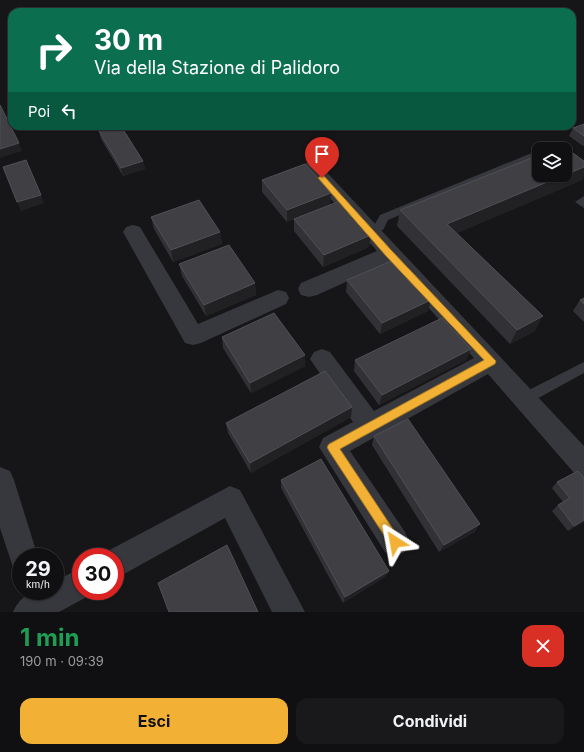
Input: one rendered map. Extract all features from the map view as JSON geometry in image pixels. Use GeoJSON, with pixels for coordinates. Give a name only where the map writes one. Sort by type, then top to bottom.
{"type":"FeatureCollection","features":[{"type":"Feature","properties":{"kind":"street"},"geometry":{"type":"LineString","coordinates":[[312,167],[389,254],[526,398],[584,465]]}},
{"type":"Feature","properties":{"kind":"street"},"geometry":{"type":"LineString","coordinates":[[133,232],[192,336],[278,298]]}},
{"type":"Feature","properties":{"kind":"street"},"geometry":{"type":"LineString","coordinates":[[309,289],[389,254]]}},
{"type":"Feature","properties":{"kind":"street"},"geometry":{"type":"LineString","coordinates":[[322,359],[371,427]]}},
{"type":"Feature","properties":{"kind":"street"},"geometry":{"type":"LineString","coordinates":[[395,542],[332,447],[492,361]]}},
{"type":"Feature","properties":{"kind":"street"},"geometry":{"type":"LineString","coordinates":[[0,480],[20,548]]}},
{"type":"Feature","properties":{"kind":"street"},"geometry":{"type":"LineString","coordinates":[[124,559],[230,500],[289,612]]}},
{"type":"Feature","properties":{"kind":"street"},"geometry":{"type":"LineString","coordinates":[[33,603],[72,587]]}},
{"type":"Feature","properties":{"kind":"lane"},"geometry":{"type":"LineString","coordinates":[[369,230],[379,227],[384,218],[532,156]]}},
{"type":"Feature","properties":{"kind":"lane"},"geometry":{"type":"LineString","coordinates":[[584,199],[580,202],[584,205]]}},
{"type":"Feature","properties":{"kind":"lane"},"geometry":{"type":"LineString","coordinates":[[526,398],[584,367]]}},
{"type":"Feature","properties":{"kind":"building"},"geometry":{"type":"Polygon","coordinates":[[[0,105],[8,121],[8,130],[12,130],[19,143],[0,149],[0,105]]]}},
{"type":"Feature","properties":{"kind":"building"},"geometry":{"type":"Polygon","coordinates":[[[584,124],[584,136],[576,130],[576,127],[584,124]]]}},
{"type":"Feature","properties":{"kind":"building"},"geometry":{"type":"Polygon","coordinates":[[[124,130],[143,161],[121,168],[99,131],[124,130]]]}},
{"type":"Feature","properties":{"kind":"building"},"geometry":{"type":"Polygon","coordinates":[[[572,152],[584,161],[584,167],[572,172],[572,152]]]}},
{"type":"Feature","properties":{"kind":"building"},"geometry":{"type":"Polygon","coordinates":[[[532,158],[532,182],[547,182],[447,224],[543,316],[517,330],[400,210],[532,158]]]}},
{"type":"Feature","properties":{"kind":"building"},"geometry":{"type":"Polygon","coordinates":[[[26,160],[41,195],[17,202],[3,167],[26,160]]]}},
{"type":"Feature","properties":{"kind":"building"},"geometry":{"type":"Polygon","coordinates":[[[305,164],[331,193],[287,210],[262,180],[305,164]]]}},
{"type":"Feature","properties":{"kind":"building"},"geometry":{"type":"Polygon","coordinates":[[[199,200],[220,232],[171,250],[151,217],[199,200]]]}},
{"type":"Feature","properties":{"kind":"building"},"geometry":{"type":"Polygon","coordinates":[[[340,201],[371,235],[324,255],[294,219],[340,201]]]}},
{"type":"Feature","properties":{"kind":"building"},"geometry":{"type":"Polygon","coordinates":[[[229,245],[255,283],[204,305],[179,264],[229,245]]]}},
{"type":"Feature","properties":{"kind":"building"},"geometry":{"type":"Polygon","coordinates":[[[394,260],[431,300],[382,323],[347,280],[394,260]]]}},
{"type":"Feature","properties":{"kind":"building"},"geometry":{"type":"Polygon","coordinates":[[[584,298],[584,304],[580,300],[584,298]]]}},
{"type":"Feature","properties":{"kind":"building"},"geometry":{"type":"Polygon","coordinates":[[[274,313],[305,355],[250,383],[222,337],[274,313]]]}},
{"type":"Feature","properties":{"kind":"building"},"geometry":{"type":"Polygon","coordinates":[[[442,318],[471,349],[382,395],[355,360],[442,318]]]}},
{"type":"Feature","properties":{"kind":"building"},"geometry":{"type":"Polygon","coordinates":[[[325,371],[352,407],[250,463],[226,423],[325,371]]]}},
{"type":"Feature","properties":{"kind":"building"},"geometry":{"type":"Polygon","coordinates":[[[408,419],[480,524],[444,545],[374,436],[408,419]]]}},
{"type":"Feature","properties":{"kind":"building"},"geometry":{"type":"Polygon","coordinates":[[[321,459],[389,571],[345,597],[281,480],[321,459]]]}},
{"type":"Feature","properties":{"kind":"building"},"geometry":{"type":"Polygon","coordinates":[[[578,471],[584,478],[584,520],[574,526],[558,505],[570,498],[557,482],[578,471]]]}},
{"type":"Feature","properties":{"kind":"building"},"geometry":{"type":"Polygon","coordinates":[[[227,545],[258,612],[169,612],[158,583],[227,545]]]}},
{"type":"Feature","properties":{"kind":"route"},"geometry":{"type":"LineString","coordinates":[[322,178],[389,254],[492,361],[332,447],[395,542]]}}]}
